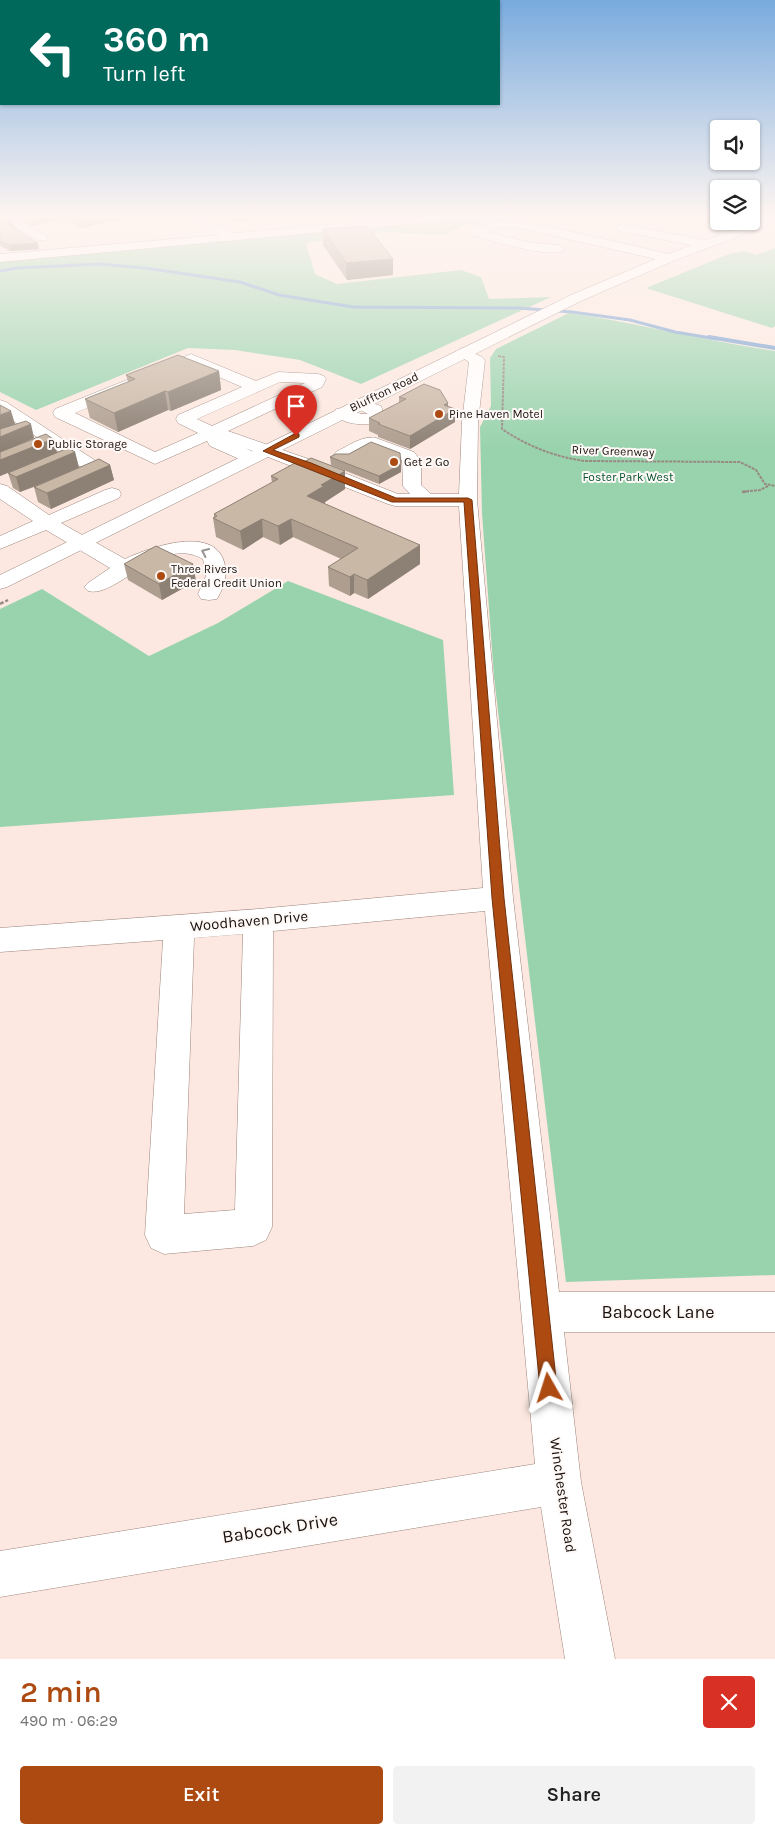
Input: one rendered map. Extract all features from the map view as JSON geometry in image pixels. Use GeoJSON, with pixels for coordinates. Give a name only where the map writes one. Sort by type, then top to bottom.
{"type":"FeatureCollection","features":[{"type":"Feature","properties":{"kind":"street","name":"Bluffton Road"},"geometry":{"type":"LineString","coordinates":[[0,583],[584,294]]}},
{"type":"Feature","properties":{"kind":"street","name":"Winchester Road"},"geometry":{"type":"LineString","coordinates":[[463,353],[477,360],[470,422],[468,500],[498,898],[559,1482],[590,1659]]}},
{"type":"Feature","properties":{"kind":"street"},"geometry":{"type":"LineString","coordinates":[[256,387],[191,359],[60,413],[155,459],[212,433],[316,384],[318,379],[278,377],[256,387],[184,419],[212,433],[227,436],[259,454],[314,462],[395,500],[468,500]]}},
{"type":"Feature","properties":{"kind":"street"},"geometry":{"type":"LineString","coordinates":[[4,412],[23,429],[51,439],[66,457],[96,469],[78,476]]}},
{"type":"Feature","properties":{"kind":"street"},"geometry":{"type":"LineString","coordinates":[[362,436],[416,455],[419,457],[420,466]]}},
{"type":"Feature","properties":{"kind":"street"},"geometry":{"type":"LineString","coordinates":[[34,446],[51,439]]}},
{"type":"Feature","properties":{"kind":"street"},"geometry":{"type":"LineString","coordinates":[[342,456],[370,442],[408,456],[411,459],[412,486],[426,500]]}},
{"type":"Feature","properties":{"kind":"street"},"geometry":{"type":"LineString","coordinates":[[0,490],[16,503],[79,543],[124,567]]}},
{"type":"Feature","properties":{"kind":"street"},"geometry":{"type":"LineString","coordinates":[[0,543],[112,494]]}},
{"type":"Feature","properties":{"kind":"street"},"geometry":{"type":"LineString","coordinates":[[16,503],[34,495]]}},
{"type":"Feature","properties":{"kind":"street"},"geometry":{"type":"LineString","coordinates":[[96,587],[124,567],[167,551],[193,546],[213,556],[216,576],[209,594]]}},
{"type":"Feature","properties":{"kind":"street","name":"Woodhaven Drive"},"geometry":{"type":"LineString","coordinates":[[0,940],[258,921],[498,898]]}},
{"type":"Feature","properties":{"kind":"street"},"geometry":{"type":"LineString","coordinates":[[179,927],[164,1235],[253,1228],[258,921]]}},
{"type":"Feature","properties":{"kind":"street","name":"Babcock Lane"},"geometry":{"type":"LineString","coordinates":[[540,1312],[775,1312]]}},
{"type":"Feature","properties":{"kind":"street","name":"Babcock Drive"},"geometry":{"type":"LineString","coordinates":[[0,1574],[559,1482]]}},
{"type":"Feature","properties":{"kind":"path","name":"River Greenway"},"geometry":{"type":"LineString","coordinates":[[496,356],[504,357],[502,429],[546,452],[561,458],[585,462],[740,462],[758,469],[765,484],[768,485]]}},
{"type":"Feature","properties":{"kind":"path"},"geometry":{"type":"LineString","coordinates":[[742,492],[760,490],[768,485],[775,486]]}},
{"type":"Feature","properties":{"kind":"green space"},"geometry":{"type":"Polygon","coordinates":[[[0,294],[487,294],[489,299],[551,297],[361,384],[300,360],[235,350],[188,348],[36,410],[0,392],[0,294]]]}},
{"type":"Feature","properties":{"kind":"green space"},"geometry":{"type":"Polygon","coordinates":[[[666,294],[775,294],[775,326],[772,328],[666,294]]]}},
{"type":"Feature","properties":{"kind":"green space","name":"Foster Park West"},"geometry":{"type":"Polygon","coordinates":[[[569,313],[775,351],[775,1275],[566,1282],[494,677],[482,513],[480,427],[491,406],[490,358],[496,349],[569,313]]]}},
{"type":"Feature","properties":{"kind":"green space"},"geometry":{"type":"Polygon","coordinates":[[[288,581],[443,640],[454,795],[0,827],[0,609],[42,589],[149,656],[218,623],[288,581]]]}},
{"type":"Feature","properties":{"kind":"building"},"geometry":{"type":"Polygon","coordinates":[[[178,355],[219,371],[114,413],[85,399],[135,379],[126,375],[178,355]]]}},
{"type":"Feature","properties":{"kind":"building"},"geometry":{"type":"Polygon","coordinates":[[[424,384],[440,390],[448,403],[444,405],[455,409],[410,436],[378,424],[380,423],[369,418],[406,399],[399,397],[424,384]]]}},
{"type":"Feature","properties":{"kind":"building"},"geometry":{"type":"Polygon","coordinates":[[[0,405],[11,411],[0,415],[0,405]]]}},
{"type":"Feature","properties":{"kind":"building"},"geometry":{"type":"Polygon","coordinates":[[[26,421],[31,424],[0,437],[0,429],[26,421]]]}},
{"type":"Feature","properties":{"kind":"building"},"geometry":{"type":"Polygon","coordinates":[[[46,434],[53,439],[0,460],[0,452],[46,434]]]}},
{"type":"Feature","properties":{"kind":"building"},"geometry":{"type":"Polygon","coordinates":[[[371,442],[400,453],[401,464],[379,476],[330,457],[336,454],[349,454],[371,442]]]}},
{"type":"Feature","properties":{"kind":"building"},"geometry":{"type":"Polygon","coordinates":[[[68,448],[75,452],[16,477],[8,473],[68,448]]]}},
{"type":"Feature","properties":{"kind":"building"},"geometry":{"type":"Polygon","coordinates":[[[311,458],[345,471],[307,496],[420,545],[367,580],[354,574],[350,577],[328,567],[358,548],[291,519],[278,526],[262,519],[240,531],[213,518],[217,516],[214,514],[278,479],[271,476],[295,463],[299,465],[311,458]]]}},
{"type":"Feature","properties":{"kind":"building"},"geometry":{"type":"Polygon","coordinates":[[[99,459],[110,465],[47,493],[34,487],[99,459]]]}},
{"type":"Feature","properties":{"kind":"building"},"geometry":{"type":"Polygon","coordinates":[[[156,546],[193,564],[159,584],[124,564],[156,546]]]}},
{"type":"Feature","properties":{"kind":"waterway"},"geometry":{"type":"LineString","coordinates":[[277,294],[353,307],[519,308],[572,312],[630,320],[675,332],[717,339]]}},
{"type":"Feature","properties":{"kind":"waterway"},"geometry":{"type":"LineString","coordinates":[[709,337],[775,348]]}},
{"type":"Feature","properties":{"kind":"place","name":"Pine Haven Motel"},"geometry":{"type":"Point","coordinates":[439,414]}},
{"type":"Feature","properties":{"kind":"place","name":"Public Storage"},"geometry":{"type":"Point","coordinates":[38,444]}},
{"type":"Feature","properties":{"kind":"place","name":"Get 2 Go"},"geometry":{"type":"Point","coordinates":[394,462]}},
{"type":"Feature","properties":{"kind":"place","name":"Three Rivers Federal Credit Union"},"geometry":{"type":"Point","coordinates":[161,576]}},
{"type":"Feature","properties":{"kind":"route"},"geometry":{"type":"LineString","coordinates":[[296,436],[266,451],[308,464],[395,500],[468,500],[470,548],[498,898],[549,1388]]}}]}
